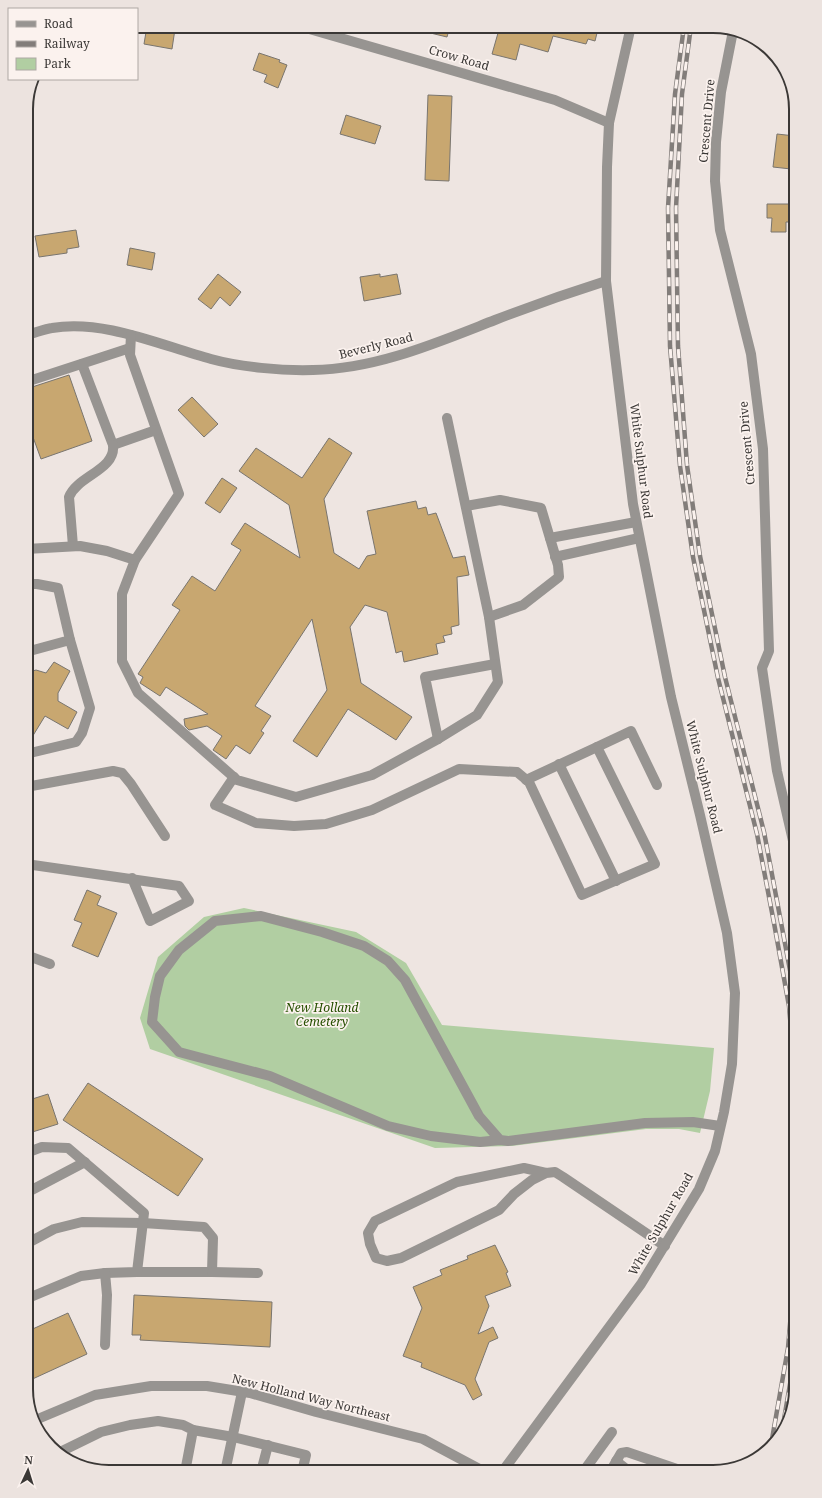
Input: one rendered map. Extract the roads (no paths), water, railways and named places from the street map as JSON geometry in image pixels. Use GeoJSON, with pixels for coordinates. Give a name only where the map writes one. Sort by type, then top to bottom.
{"type":"FeatureCollection","features":[{"type":"Feature","properties":{"kind":"street","name":"Crow Road"},"geometry":{"type":"LineString","coordinates":[[324,33],[555,100],[609,122]]}},
{"type":"Feature","properties":{"kind":"street","name":"White Sulphur Road"},"geometry":{"type":"LineString","coordinates":[[507,1465],[641,1284],[699,1189],[714,1151],[732,1064],[735,993],[727,933],[671,697],[636,522],[606,281],[609,122],[629,33]]}},
{"type":"Feature","properties":{"kind":"street","name":"Crescent Drive"},"geometry":{"type":"LineString","coordinates":[[732,35],[721,92],[716,142],[715,180],[720,230],[751,354],[763,449],[769,651],[762,668],[776,771],[789,812]]}},
{"type":"Feature","properties":{"kind":"street","name":"Beverly Road"},"geometry":{"type":"LineString","coordinates":[[33,333],[52,328],[74,326],[98,328],[131,335],[212,360],[249,366],[281,370],[349,368],[429,346],[538,303],[606,281]]}},
{"type":"Feature","properties":{"kind":"street"},"geometry":{"type":"LineString","coordinates":[[131,335],[130,356],[179,494],[134,560],[122,594],[122,660],[138,693],[237,780],[296,797],[372,775],[438,738],[477,715],[498,682],[489,617],[447,418]]}},
{"type":"Feature","properties":{"kind":"street"},"geometry":{"type":"LineString","coordinates":[[33,380],[130,348]]}},
{"type":"Feature","properties":{"kind":"street"},"geometry":{"type":"LineString","coordinates":[[73,546],[69,497],[72,490],[106,464],[113,455],[113,445],[82,364]]}},
{"type":"Feature","properties":{"kind":"street"},"geometry":{"type":"LineString","coordinates":[[113,445],[156,430]]}},
{"type":"Feature","properties":{"kind":"street"},"geometry":{"type":"LineString","coordinates":[[466,506],[500,500],[541,508],[555,557],[559,577],[523,606],[489,617]]}},
{"type":"Feature","properties":{"kind":"street"},"geometry":{"type":"LineString","coordinates":[[550,538],[636,522]]}},
{"type":"Feature","properties":{"kind":"street"},"geometry":{"type":"LineString","coordinates":[[555,557],[639,538]]}},
{"type":"Feature","properties":{"kind":"street"},"geometry":{"type":"LineString","coordinates":[[33,549],[80,546],[108,551],[134,560]]}},
{"type":"Feature","properties":{"kind":"street"},"geometry":{"type":"LineString","coordinates":[[33,584],[58,588],[70,640],[90,708],[82,733],[76,742],[33,752]]}},
{"type":"Feature","properties":{"kind":"street"},"geometry":{"type":"LineString","coordinates":[[33,650],[70,640]]}},
{"type":"Feature","properties":{"kind":"street"},"geometry":{"type":"LineString","coordinates":[[438,738],[425,677],[495,664]]}},
{"type":"Feature","properties":{"kind":"street"},"geometry":{"type":"LineString","coordinates":[[526,780],[631,731],[657,785]]}},
{"type":"Feature","properties":{"kind":"street"},"geometry":{"type":"LineString","coordinates":[[234,777],[215,805],[256,823],[294,826],[326,824],[372,810],[459,769],[517,772],[529,782],[582,895],[655,864],[597,747]]}},
{"type":"Feature","properties":{"kind":"street"},"geometry":{"type":"LineString","coordinates":[[559,764],[616,881]]}},
{"type":"Feature","properties":{"kind":"street"},"geometry":{"type":"LineString","coordinates":[[33,786],[113,771],[122,773],[131,784],[165,836]]}},
{"type":"Feature","properties":{"kind":"street"},"geometry":{"type":"LineString","coordinates":[[33,865],[132,878],[179,886],[189,901],[150,921],[132,878]]}},
{"type":"Feature","properties":{"kind":"street"},"geometry":{"type":"LineString","coordinates":[[500,1140],[479,1116],[405,980],[388,961],[364,946],[322,932],[261,916],[215,921],[178,950],[160,976],[155,997],[152,1022],[180,1052],[270,1076],[388,1126],[431,1136],[480,1142],[500,1140],[508,1141],[668,1121],[693,1122],[720,1126]]}},
{"type":"Feature","properties":{"kind":"street"},"geometry":{"type":"LineString","coordinates":[[33,958],[50,964]]}},
{"type":"Feature","properties":{"kind":"street"},"geometry":{"type":"LineString","coordinates":[[33,1151],[42,1147],[68,1148],[144,1213],[137,1272]]}},
{"type":"Feature","properties":{"kind":"street"},"geometry":{"type":"LineString","coordinates":[[33,1189],[85,1162]]}},
{"type":"Feature","properties":{"kind":"street"},"geometry":{"type":"LineString","coordinates":[[546,1173],[532,1180],[514,1194],[499,1210],[401,1258],[387,1261],[376,1258],[370,1244],[368,1233],[375,1221],[457,1182],[524,1168],[546,1173],[555,1172],[665,1246]]}},
{"type":"Feature","properties":{"kind":"street"},"geometry":{"type":"LineString","coordinates":[[33,1240],[54,1229],[82,1222],[204,1227],[213,1238],[212,1272]]}},
{"type":"Feature","properties":{"kind":"street"},"geometry":{"type":"LineString","coordinates":[[105,1273],[107,1295],[105,1345]]}},
{"type":"Feature","properties":{"kind":"street"},"geometry":{"type":"LineString","coordinates":[[33,1296],[81,1276],[105,1273],[258,1273]]}},
{"type":"Feature","properties":{"kind":"street","name":"New Holland Way Northeast"},"geometry":{"type":"LineString","coordinates":[[39,1418],[95,1395],[151,1386],[207,1386],[242,1392],[423,1440],[471,1465]]}},
{"type":"Feature","properties":{"kind":"street"},"geometry":{"type":"LineString","coordinates":[[227,1465],[242,1392]]}},
{"type":"Feature","properties":{"kind":"street"},"geometry":{"type":"LineString","coordinates":[[64,1450],[101,1432],[130,1425],[158,1421],[183,1425],[193,1430],[233,1437],[306,1455],[304,1465]]}},
{"type":"Feature","properties":{"kind":"street"},"geometry":{"type":"LineString","coordinates":[[187,1465],[193,1430]]}},
{"type":"Feature","properties":{"kind":"street"},"geometry":{"type":"LineString","coordinates":[[588,1465],[612,1432]]}},
{"type":"Feature","properties":{"kind":"street"},"geometry":{"type":"LineString","coordinates":[[263,1465],[268,1445]]}},
{"type":"Feature","properties":{"kind":"street"},"geometry":{"type":"LineString","coordinates":[[614,1465],[621,1453],[627,1452],[665,1465]]}},
{"type":"Feature","properties":{"kind":"street"},"geometry":{"type":"LineString","coordinates":[[616,1461],[621,1465]]}},
{"type":"Feature","properties":{"kind":"railway"},"geometry":{"type":"LineString","coordinates":[[683,33],[675,94],[668,208],[670,346],[680,466],[693,557],[718,678],[757,834],[789,1006]]}},
{"type":"Feature","properties":{"kind":"railway"},"geometry":{"type":"LineString","coordinates":[[690,33],[682,94],[676,208],[678,346],[687,465],[700,556],[725,677],[764,832],[789,965]]}},
{"type":"Feature","properties":{"kind":"railway"},"geometry":{"type":"LineString","coordinates":[[773,1435],[789,1336]]}},
{"type":"Feature","properties":{"kind":"railway"},"geometry":{"type":"LineString","coordinates":[[785,1414],[789,1392]]}},
{"type":"Feature","properties":{"kind":"park label","name":"New Holland Cemetery"},"geometry":{"type":"Point","coordinates":[322,1015]}}]}
